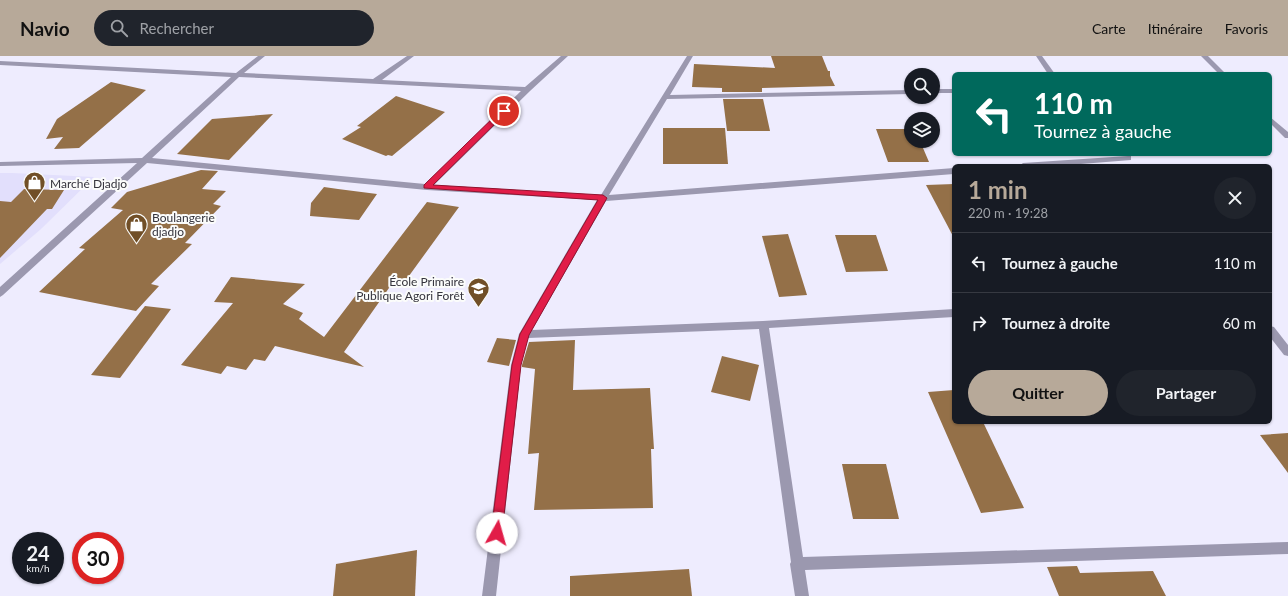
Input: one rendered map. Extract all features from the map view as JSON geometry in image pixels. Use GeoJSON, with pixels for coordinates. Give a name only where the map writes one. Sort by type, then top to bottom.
{"type":"FeatureCollection","features":[{"type":"Feature","properties":{"kind":"street"},"geometry":{"type":"LineString","coordinates":[[0,293],[236,76],[262,56]]}},
{"type":"Feature","properties":{"kind":"street"},"geometry":{"type":"LineString","coordinates":[[375,81],[411,56]]}},
{"type":"Feature","properties":{"kind":"street"},"geometry":{"type":"LineString","coordinates":[[426,187],[527,89],[565,56]]}},
{"type":"Feature","properties":{"kind":"street"},"geometry":{"type":"LineString","coordinates":[[489,596],[516,365],[524,334],[603,198],[690,56]]}},
{"type":"Feature","properties":{"kind":"street"},"geometry":{"type":"LineString","coordinates":[[1039,56],[1051,72]]}},
{"type":"Feature","properties":{"kind":"street"},"geometry":{"type":"LineString","coordinates":[[1204,56],[1221,72]]}},
{"type":"Feature","properties":{"kind":"street"},"geometry":{"type":"LineString","coordinates":[[0,63],[236,76],[375,81],[527,89]]}},
{"type":"Feature","properties":{"kind":"street"},"geometry":{"type":"LineString","coordinates":[[940,91],[952,91]]}},
{"type":"Feature","properties":{"kind":"street"},"geometry":{"type":"LineString","coordinates":[[664,97],[904,92]]}},
{"type":"Feature","properties":{"kind":"street"},"geometry":{"type":"LineString","coordinates":[[1272,121],[1288,136]]}},
{"type":"Feature","properties":{"kind":"street"},"geometry":{"type":"LineString","coordinates":[[1044,164],[1126,156],[1133,164]]}},
{"type":"Feature","properties":{"kind":"street"},"geometry":{"type":"LineString","coordinates":[[0,164],[146,160],[426,187],[603,198],[952,171]]}},
{"type":"Feature","properties":{"kind":"street"},"geometry":{"type":"LineString","coordinates":[[524,334],[763,325],[952,313]]}},
{"type":"Feature","properties":{"kind":"street"},"geometry":{"type":"LineString","coordinates":[[763,325],[796,564],[802,596]]}},
{"type":"Feature","properties":{"kind":"street"},"geometry":{"type":"LineString","coordinates":[[1272,332],[1288,352]]}},
{"type":"Feature","properties":{"kind":"street"},"geometry":{"type":"LineString","coordinates":[[796,564],[1288,548]]}},
{"type":"Feature","properties":{"kind":"shaded area","name":"Marché Djadjo"},"geometry":{"type":"Polygon","coordinates":[[[0,173],[94,177],[41,229],[0,264],[0,173]]]}},
{"type":"Feature","properties":{"kind":"building"},"geometry":{"type":"Polygon","coordinates":[[[771,56],[822,56],[828,71],[830,71],[830,76],[835,86],[762,88],[762,92],[722,92],[722,88],[692,87],[694,64],[775,68],[771,56]]]}},
{"type":"Feature","properties":{"kind":"building"},"geometry":{"type":"Polygon","coordinates":[[[111,82],[146,90],[79,148],[54,149],[63,137],[46,139],[57,119],[111,82]]]}},
{"type":"Feature","properties":{"kind":"building"},"geometry":{"type":"Polygon","coordinates":[[[396,96],[445,112],[392,156],[386,156],[342,139],[361,127],[357,126],[396,96]]]}},
{"type":"Feature","properties":{"kind":"building"},"geometry":{"type":"Polygon","coordinates":[[[723,99],[763,99],[770,131],[727,131],[723,99]]]}},
{"type":"Feature","properties":{"kind":"building"},"geometry":{"type":"Polygon","coordinates":[[[273,114],[229,160],[177,154],[212,119],[273,114]]]}},
{"type":"Feature","properties":{"kind":"building"},"geometry":{"type":"Polygon","coordinates":[[[663,128],[725,128],[728,164],[663,164],[663,128]]]}},
{"type":"Feature","properties":{"kind":"building"},"geometry":{"type":"Polygon","coordinates":[[[876,129],[904,129],[904,148],[923,148],[929,162],[888,162],[876,129]]]}},
{"type":"Feature","properties":{"kind":"building"},"geometry":{"type":"Polygon","coordinates":[[[201,170],[218,171],[202,189],[226,191],[213,204],[221,206],[185,243],[192,244],[151,284],[159,286],[136,311],[39,292],[85,249],[79,248],[123,210],[111,208],[127,192],[201,170]]]}},
{"type":"Feature","properties":{"kind":"building"},"geometry":{"type":"Polygon","coordinates":[[[952,184],[952,234],[926,185],[952,184]]]}},
{"type":"Feature","properties":{"kind":"building"},"geometry":{"type":"Polygon","coordinates":[[[324,187],[377,194],[359,220],[310,216],[311,203],[324,187]]]}},
{"type":"Feature","properties":{"kind":"building"},"geometry":{"type":"Polygon","coordinates":[[[24,189],[64,190],[52,209],[47,209],[0,258],[0,201],[11,202],[24,189]]]}},
{"type":"Feature","properties":{"kind":"building"},"geometry":{"type":"Polygon","coordinates":[[[427,202],[459,207],[406,280],[396,278],[344,352],[364,367],[275,346],[265,361],[254,359],[246,370],[227,366],[221,374],[181,365],[233,303],[214,302],[231,277],[305,284],[283,304],[303,313],[299,319],[324,337],[427,202]]]}},
{"type":"Feature","properties":{"kind":"building"},"geometry":{"type":"Polygon","coordinates":[[[788,234],[807,295],[779,297],[762,236],[788,234]]]}},
{"type":"Feature","properties":{"kind":"building"},"geometry":{"type":"Polygon","coordinates":[[[835,235],[876,235],[888,271],[846,272],[835,235]]]}},
{"type":"Feature","properties":{"kind":"building"},"geometry":{"type":"Polygon","coordinates":[[[145,306],[171,309],[120,378],[91,375],[145,306]]]}},
{"type":"Feature","properties":{"kind":"building"},"geometry":{"type":"Polygon","coordinates":[[[497,338],[516,340],[509,366],[487,362],[497,338]]]}},
{"type":"Feature","properties":{"kind":"building"},"geometry":{"type":"Polygon","coordinates":[[[575,340],[573,390],[650,388],[654,449],[651,449],[653,508],[534,510],[539,453],[528,454],[535,369],[522,367],[522,365],[529,342],[575,340]]]}},
{"type":"Feature","properties":{"kind":"building"},"geometry":{"type":"Polygon","coordinates":[[[722,356],[759,365],[750,401],[711,392],[722,356]]]}},
{"type":"Feature","properties":{"kind":"building"},"geometry":{"type":"Polygon","coordinates":[[[952,390],[952,424],[984,424],[1024,508],[981,513],[928,392],[952,390]]]}},
{"type":"Feature","properties":{"kind":"building"},"geometry":{"type":"Polygon","coordinates":[[[1288,433],[1288,473],[1260,435],[1288,433]]]}},
{"type":"Feature","properties":{"kind":"building"},"geometry":{"type":"Polygon","coordinates":[[[842,464],[886,464],[899,519],[853,519],[842,464]]]}},
{"type":"Feature","properties":{"kind":"building"},"geometry":{"type":"Polygon","coordinates":[[[417,550],[415,596],[333,596],[336,564],[417,550]]]}},
{"type":"Feature","properties":{"kind":"building"},"geometry":{"type":"Polygon","coordinates":[[[1077,566],[1080,573],[1153,571],[1166,596],[1059,596],[1047,567],[1077,566]]]}},
{"type":"Feature","properties":{"kind":"building"},"geometry":{"type":"Polygon","coordinates":[[[689,569],[692,596],[570,596],[570,576],[689,569]]]}},
{"type":"Feature","properties":{"kind":"place","name":"Marché Djadjo"},"geometry":{"type":"Point","coordinates":[34,202]}},
{"type":"Feature","properties":{"kind":"place","name":"Boulangerie djadjo"},"geometry":{"type":"Point","coordinates":[137,244]}},
{"type":"Feature","properties":{"kind":"place","name":"École Primaire Publique Agori Forêt"},"geometry":{"type":"Point","coordinates":[479,308]}},
{"type":"Feature","properties":{"kind":"route"},"geometry":{"type":"LineString","coordinates":[[497,533],[516,365],[524,334],[603,198],[426,187],[504,111]]}}]}
